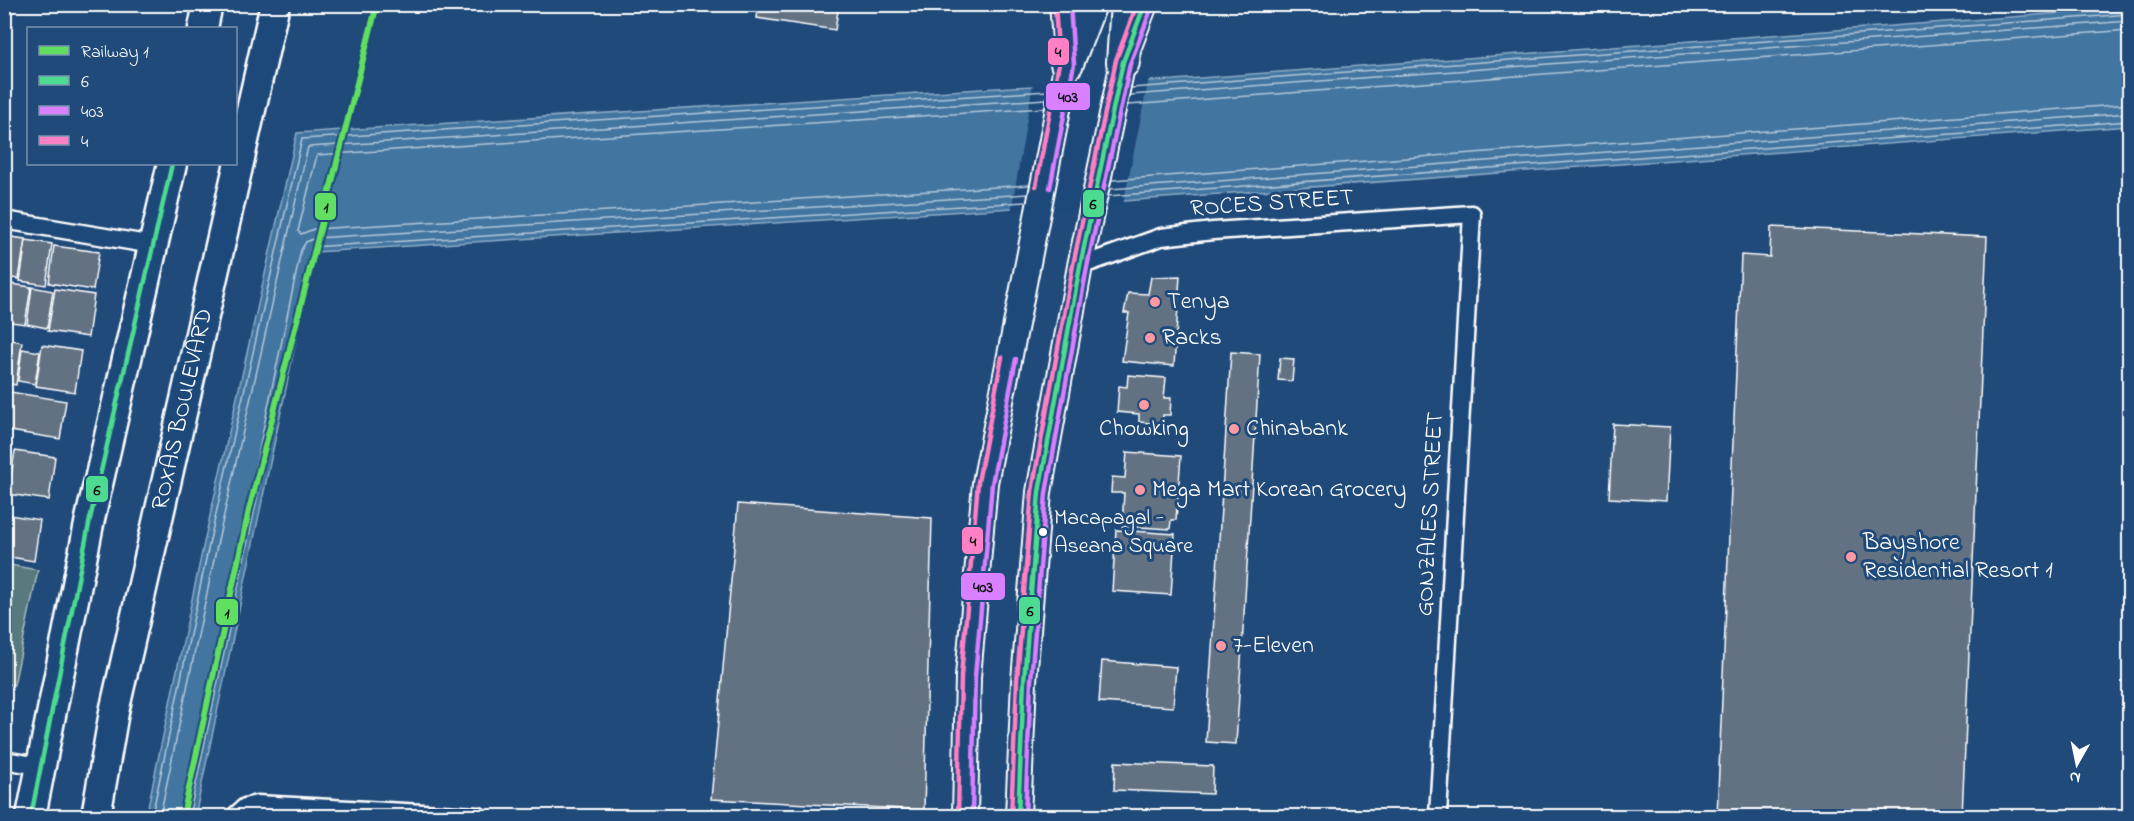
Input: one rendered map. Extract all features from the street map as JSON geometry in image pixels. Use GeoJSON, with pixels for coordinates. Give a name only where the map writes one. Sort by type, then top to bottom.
{"type":"FeatureCollection","features":[{"type":"Feature","properties":{"kind":"highway"},"geometry":{"type":"LineString","coordinates":[[203,27],[208,4]]}},
{"type":"Feature","properties":{"kind":"highway","name":"ROXAS BOULEVARD"},"geometry":{"type":"LineString","coordinates":[[96,816],[117,701],[275,4]]}},
{"type":"Feature","properties":{"kind":"highway"},"geometry":{"type":"LineString","coordinates":[[1066,68],[1090,4]]}},
{"type":"Feature","properties":{"kind":"highway"},"geometry":{"type":"LineString","coordinates":[[1122,65],[1127,4]]}},
{"type":"Feature","properties":{"kind":"highway"},"geometry":{"type":"LineString","coordinates":[[31,816],[39,766],[90,519],[172,165]]}},
{"type":"Feature","properties":{"kind":"main road"},"geometry":{"type":"LineString","coordinates":[[965,816],[968,677],[985,483],[1066,68],[1062,4]]}},
{"type":"Feature","properties":{"kind":"main road"},"geometry":{"type":"LineString","coordinates":[[1018,816],[1024,681],[1039,492],[1080,266],[1122,65],[1145,4]]}},
{"type":"Feature","properties":{"kind":"street","name":"ROCES STREET"},"geometry":{"type":"LineString","coordinates":[[1080,266],[1161,237],[1213,231],[1472,214]]}},
{"type":"Feature","properties":{"kind":"street","name":"GONZALES STREET"},"geometry":{"type":"LineString","coordinates":[[1438,816],[1472,214]]}},
{"type":"Feature","properties":{"kind":"street"},"geometry":{"type":"LineString","coordinates":[[4,220],[153,245]]}},
{"type":"Feature","properties":{"kind":"street"},"geometry":{"type":"LineString","coordinates":[[4,760],[39,766]]}},
{"type":"Feature","properties":{"kind":"street"},"geometry":{"type":"LineString","coordinates":[[235,816],[245,807],[256,804],[479,816]]}},
{"type":"Feature","properties":{"kind":"green space"},"geometry":{"type":"Polygon","coordinates":[[[4,564],[38,570],[14,685],[5,684],[4,564]]]}},
{"type":"Feature","properties":{"kind":"water"},"geometry":{"type":"Polygon","coordinates":[[[2129,8],[2129,126],[1124,201],[315,252],[195,816],[146,816],[205,538],[297,133],[1012,87],[1174,80],[2129,8]]]}},
{"type":"Feature","properties":{"kind":"pier"},"geometry":{"type":"Polygon","coordinates":[[[1149,78],[1123,205],[1011,212],[1033,83],[1149,78]]]}},
{"type":"Feature","properties":{"kind":"building"},"geometry":{"type":"Polygon","coordinates":[[[759,4],[839,4],[835,30],[757,18],[759,4]]]}},
{"type":"Feature","properties":{"kind":"building","name":"Bayshore Residential Resort 1"},"geometry":{"type":"Polygon","coordinates":[[[1771,227],[1987,237],[1962,816],[1717,816],[1741,255],[1770,257],[1771,227]]]}},
{"type":"Feature","properties":{"kind":"building"},"geometry":{"type":"Polygon","coordinates":[[[4,236],[25,239],[19,279],[4,277],[4,236]]]}},
{"type":"Feature","properties":{"kind":"building"},"geometry":{"type":"Polygon","coordinates":[[[26,240],[52,244],[46,285],[20,281],[26,240]]]}},
{"type":"Feature","properties":{"kind":"building"},"geometry":{"type":"Polygon","coordinates":[[[54,246],[99,252],[93,290],[49,283],[54,246]]]}},
{"type":"Feature","properties":{"kind":"building"},"geometry":{"type":"Polygon","coordinates":[[[1180,276],[1174,366],[1122,361],[1129,313],[1124,313],[1128,293],[1148,294],[1151,277],[1180,276]]]}},
{"type":"Feature","properties":{"kind":"building"},"geometry":{"type":"Polygon","coordinates":[[[4,283],[31,287],[25,324],[4,321],[4,283]]]}},
{"type":"Feature","properties":{"kind":"building"},"geometry":{"type":"Polygon","coordinates":[[[32,287],[53,291],[47,328],[27,324],[32,287]]]}},
{"type":"Feature","properties":{"kind":"building"},"geometry":{"type":"Polygon","coordinates":[[[55,289],[94,295],[88,337],[48,331],[55,289]]]}},
{"type":"Feature","properties":{"kind":"building"},"geometry":{"type":"Polygon","coordinates":[[[7,339],[22,342],[16,385],[4,383],[7,339]]]}},
{"type":"Feature","properties":{"kind":"building"},"geometry":{"type":"Polygon","coordinates":[[[42,345],[81,351],[75,392],[36,386],[42,345]]]}},
{"type":"Feature","properties":{"kind":"building"},"geometry":{"type":"Polygon","coordinates":[[[22,349],[40,352],[35,384],[18,381],[22,349]]]}},
{"type":"Feature","properties":{"kind":"building"},"geometry":{"type":"Polygon","coordinates":[[[1231,352],[1260,354],[1236,744],[1206,742],[1231,352]]]}},
{"type":"Feature","properties":{"kind":"building"},"geometry":{"type":"Polygon","coordinates":[[[1280,358],[1294,359],[1292,381],[1278,380],[1280,358]]]}},
{"type":"Feature","properties":{"kind":"building","name":"Chowking"},"geometry":{"type":"Polygon","coordinates":[[[1128,375],[1166,378],[1164,398],[1171,398],[1170,415],[1163,415],[1162,424],[1139,422],[1139,414],[1117,412],[1119,386],[1127,387],[1128,375]]]}},
{"type":"Feature","properties":{"kind":"building"},"geometry":{"type":"Polygon","coordinates":[[[4,391],[66,401],[60,439],[4,430],[4,391]]]}},
{"type":"Feature","properties":{"kind":"building"},"geometry":{"type":"Polygon","coordinates":[[[1613,424],[1670,427],[1666,501],[1609,498],[1613,424]]]}},
{"type":"Feature","properties":{"kind":"building"},"geometry":{"type":"Polygon","coordinates":[[[15,451],[55,457],[49,500],[8,494],[15,451]]]}},
{"type":"Feature","properties":{"kind":"building"},"geometry":{"type":"Polygon","coordinates":[[[1127,452],[1181,456],[1176,520],[1171,520],[1170,529],[1122,526],[1124,493],[1111,493],[1112,477],[1125,478],[1127,452]]]}},
{"type":"Feature","properties":{"kind":"building"},"geometry":{"type":"Polygon","coordinates":[[[738,504],[932,518],[924,810],[711,799],[738,504]]]}},
{"type":"Feature","properties":{"kind":"building"},"geometry":{"type":"Polygon","coordinates":[[[4,514],[40,520],[34,561],[4,556],[4,514]]]}},
{"type":"Feature","properties":{"kind":"building"},"geometry":{"type":"Polygon","coordinates":[[[1116,530],[1175,534],[1171,595],[1112,591],[1116,530]]]}},
{"type":"Feature","properties":{"kind":"building"},"geometry":{"type":"Polygon","coordinates":[[[1102,661],[1176,667],[1173,707],[1099,702],[1102,661]]]}},
{"type":"Feature","properties":{"kind":"building"},"geometry":{"type":"Polygon","coordinates":[[[1115,762],[1213,766],[1212,794],[1114,790],[1115,762]]]}},
{"type":"Feature","properties":{"kind":"rail line","name":"1"},"geometry":{"type":"LineString","coordinates":[[183,816],[249,510],[377,4]]}},
{"type":"Feature","properties":{"kind":"transit line","name":"403"},"geometry":{"type":"LineString","coordinates":[[1050,188],[1074,64],[1070,4]]}},
{"type":"Feature","properties":{"kind":"transit line","name":"4"},"geometry":{"type":"LineString","coordinates":[[1011,816],[1017,680],[1032,491],[1073,265],[1116,60],[1137,4]]}},
{"type":"Feature","properties":{"kind":"transit line","name":"6"},"geometry":{"type":"LineString","coordinates":[[1018,816],[1024,681],[1039,492],[1080,266],[1123,62],[1145,4]]}},
{"type":"Feature","properties":{"kind":"transit line","name":"4"},"geometry":{"type":"LineString","coordinates":[[1036,186],[1059,63],[1055,5]]}},
{"type":"Feature","properties":{"kind":"transit line","name":"403"},"geometry":{"type":"LineString","coordinates":[[1025,816],[1031,681],[1046,493],[1087,267],[1130,64],[1152,7]]}},
{"type":"Feature","properties":{"kind":"transit line","name":"6"},"geometry":{"type":"LineString","coordinates":[[31,816],[90,519],[172,165]]}},
{"type":"Feature","properties":{"kind":"transit line","name":"4"},"geometry":{"type":"LineString","coordinates":[[958,816],[961,676],[978,482],[1002,357]]}},
{"type":"Feature","properties":{"kind":"transit line","name":"403"},"geometry":{"type":"LineString","coordinates":[[972,816],[975,677],[992,484],[1016,359]]}},
{"type":"Feature","properties":{"kind":"place","name":"Tenya"},"geometry":{"type":"Point","coordinates":[1155,302]}},
{"type":"Feature","properties":{"kind":"place","name":"Racks"},"geometry":{"type":"Point","coordinates":[1150,338]}},
{"type":"Feature","properties":{"kind":"place","name":"Chowking"},"geometry":{"type":"Point","coordinates":[1144,405]}},
{"type":"Feature","properties":{"kind":"place","name":"Chinabank"},"geometry":{"type":"Point","coordinates":[1234,429]}},
{"type":"Feature","properties":{"kind":"place","name":"Mega Mart Korean Grocery"},"geometry":{"type":"Point","coordinates":[1140,490]}},
{"type":"Feature","properties":{"kind":"place","name":"Macapagal - Aseana Square"},"geometry":{"type":"Point","coordinates":[1043,532]}},
{"type":"Feature","properties":{"kind":"place","name":"Bayshore Residential Resort 1"},"geometry":{"type":"Point","coordinates":[1851,557]}},
{"type":"Feature","properties":{"kind":"place","name":"7-Eleven"},"geometry":{"type":"Point","coordinates":[1221,646]}}]}
